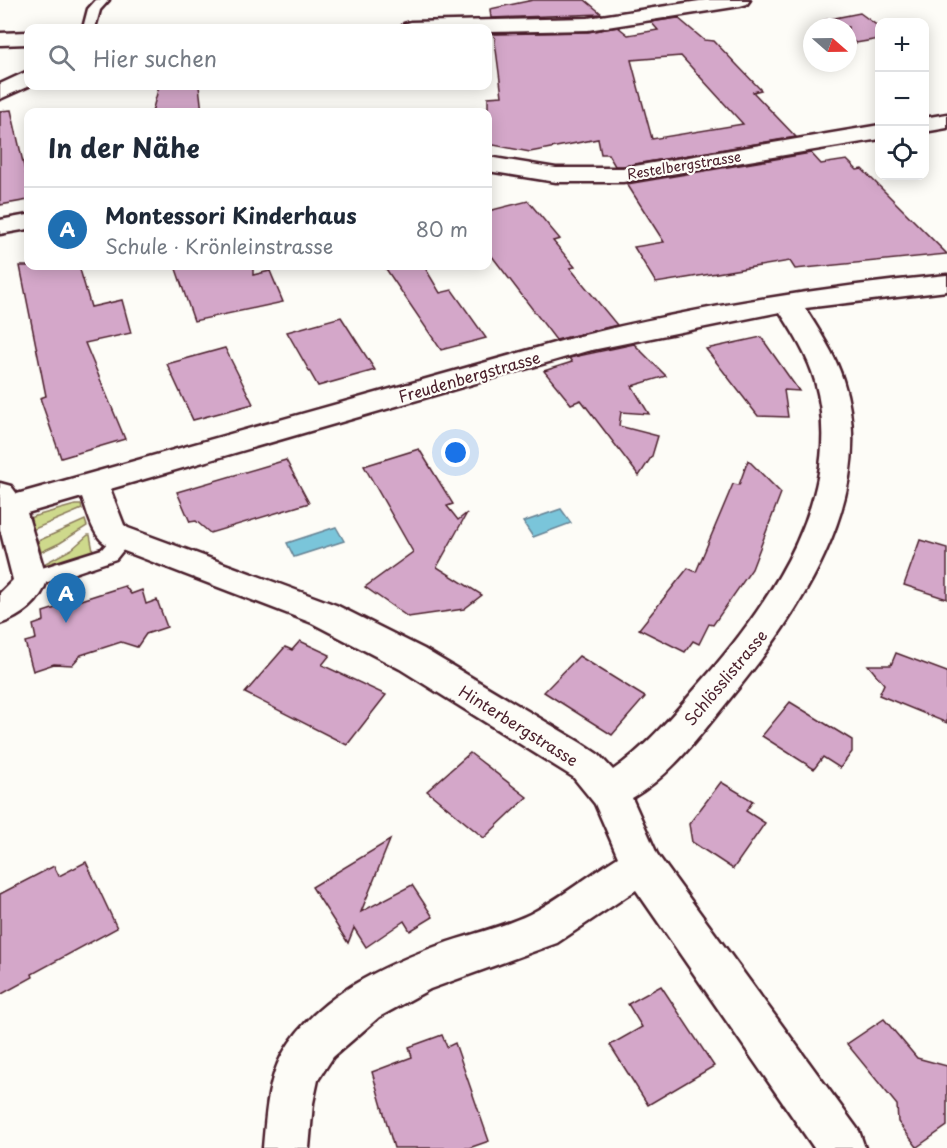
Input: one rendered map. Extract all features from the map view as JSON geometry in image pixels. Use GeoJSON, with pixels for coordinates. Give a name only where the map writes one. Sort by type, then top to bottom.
{"type":"FeatureCollection","features":[{"type":"Feature","properties":{"kind":"street"},"geometry":{"type":"LineString","coordinates":[[492,26],[623,21],[740,0]]}},
{"type":"Feature","properties":{"kind":"street"},"geometry":{"type":"LineString","coordinates":[[0,39],[24,38]]}},
{"type":"Feature","properties":{"kind":"street"},"geometry":{"type":"LineString","coordinates":[[0,93],[24,79]]}},
{"type":"Feature","properties":{"kind":"street"},"geometry":{"type":"LineString","coordinates":[[929,124],[947,121]]}},
{"type":"Feature","properties":{"kind":"street","name":"Restelbergstrasse"},"geometry":{"type":"LineString","coordinates":[[492,165],[556,175],[623,175],[875,133]]}},
{"type":"Feature","properties":{"kind":"street"},"geometry":{"type":"LineString","coordinates":[[0,227],[24,223]]}},
{"type":"Feature","properties":{"kind":"street","name":"Freudenbergstrasse"},"geometry":{"type":"LineString","coordinates":[[3,504],[93,484],[582,344],[679,321],[788,303],[947,283]]}},
{"type":"Feature","properties":{"kind":"street","name":"Schlösslistrasse"},"geometry":{"type":"LineString","coordinates":[[609,792],[628,783],[652,762],[752,648],[798,574],[820,523],[837,459],[838,436],[832,392],[813,341],[788,303]]}},
{"type":"Feature","properties":{"kind":"street"},"geometry":{"type":"LineString","coordinates":[[93,484],[111,532],[122,539]]}},
{"type":"Feature","properties":{"kind":"street"},"geometry":{"type":"LineString","coordinates":[[0,611],[29,587],[30,580],[3,504]]}},
{"type":"Feature","properties":{"kind":"street","name":"Hinterbergstrasse"},"geometry":{"type":"LineString","coordinates":[[122,539],[324,614],[412,659],[586,766],[609,792],[625,822],[641,864],[842,1148]]}},
{"type":"Feature","properties":{"kind":"street"},"geometry":{"type":"LineString","coordinates":[[286,1148],[290,1103],[298,1071],[317,1041],[363,1002],[418,973],[542,929],[641,864]]}},
{"type":"Feature","properties":{"kind":"lane"},"geometry":{"type":"LineString","coordinates":[[90,24],[94,9],[103,0]]}},
{"type":"Feature","properties":{"kind":"lane"},"geometry":{"type":"LineString","coordinates":[[30,580],[109,554],[122,539]]}},
{"type":"Feature","properties":{"kind":"green space"},"geometry":{"type":"Polygon","coordinates":[[[81,505],[82,509],[32,530],[30,519],[32,517],[81,505]]]}},
{"type":"Feature","properties":{"kind":"green space"},"geometry":{"type":"Polygon","coordinates":[[[85,520],[87,526],[41,552],[38,541],[85,520]]]}},
{"type":"Feature","properties":{"kind":"green space"},"geometry":{"type":"Polygon","coordinates":[[[90,535],[93,551],[49,565],[42,565],[72,549],[90,535]]]}},
{"type":"Feature","properties":{"kind":"water"},"geometry":{"type":"Polygon","coordinates":[[[561,509],[571,523],[533,537],[523,522],[561,509]]]}},
{"type":"Feature","properties":{"kind":"water"},"geometry":{"type":"Polygon","coordinates":[[[336,527],[344,541],[294,557],[287,543],[336,527]]]}},
{"type":"Feature","properties":{"kind":"building"},"geometry":{"type":"Polygon","coordinates":[[[533,0],[585,0],[602,14],[491,18],[490,9],[533,0]]]}},
{"type":"Feature","properties":{"kind":"building"},"geometry":{"type":"Polygon","coordinates":[[[860,13],[875,24],[875,40],[857,43],[857,18],[835,18],[860,13]]]}},
{"type":"Feature","properties":{"kind":"building"},"geometry":{"type":"Polygon","coordinates":[[[678,18],[704,40],[714,41],[761,90],[753,92],[796,137],[623,166],[615,166],[608,154],[601,154],[598,139],[530,152],[492,145],[492,108],[488,108],[488,97],[502,96],[494,34],[588,32],[618,27],[628,35],[658,30],[651,22],[678,18]],[[681,56],[631,60],[652,139],[743,124],[681,56]]]}},
{"type":"Feature","properties":{"kind":"building"},"geometry":{"type":"Polygon","coordinates":[[[158,90],[199,90],[202,108],[153,108],[158,90]]]}},
{"type":"Feature","properties":{"kind":"building"},"geometry":{"type":"Polygon","coordinates":[[[11,110],[24,167],[24,201],[0,205],[0,111],[11,110]]]}},
{"type":"Feature","properties":{"kind":"building"},"geometry":{"type":"Polygon","coordinates":[[[811,153],[821,164],[847,160],[857,170],[862,169],[947,254],[795,269],[790,261],[656,283],[634,247],[664,242],[627,184],[811,153]]]}},
{"type":"Feature","properties":{"kind":"building"},"geometry":{"type":"Polygon","coordinates":[[[528,201],[560,239],[553,241],[575,267],[570,268],[617,325],[556,340],[492,256],[492,210],[528,201]]]}},
{"type":"Feature","properties":{"kind":"building"},"geometry":{"type":"Polygon","coordinates":[[[20,266],[24,266],[24,270],[80,270],[91,307],[122,300],[131,333],[85,343],[125,439],[61,458],[40,398],[46,396],[20,266]]]}},
{"type":"Feature","properties":{"kind":"building"},"geometry":{"type":"Polygon","coordinates":[[[176,270],[253,270],[253,275],[270,271],[283,302],[194,321],[176,270]]]}},
{"type":"Feature","properties":{"kind":"building"},"geometry":{"type":"Polygon","coordinates":[[[387,270],[426,270],[440,293],[452,290],[486,338],[441,350],[387,270]]]}},
{"type":"Feature","properties":{"kind":"building"},"geometry":{"type":"Polygon","coordinates":[[[341,317],[375,370],[318,386],[287,332],[341,317]]]}},
{"type":"Feature","properties":{"kind":"building"},"geometry":{"type":"Polygon","coordinates":[[[761,337],[799,391],[784,390],[788,417],[758,416],[706,349],[761,337]]]}},
{"type":"Feature","properties":{"kind":"building"},"geometry":{"type":"Polygon","coordinates":[[[634,344],[666,376],[632,386],[649,414],[621,412],[619,426],[658,436],[652,456],[639,476],[581,400],[571,404],[544,371],[572,362],[569,358],[634,344]]]}},
{"type":"Feature","properties":{"kind":"building"},"geometry":{"type":"Polygon","coordinates":[[[225,348],[253,404],[193,420],[167,364],[225,348]]]}},
{"type":"Feature","properties":{"kind":"building"},"geometry":{"type":"Polygon","coordinates":[[[419,449],[453,504],[447,506],[458,520],[467,513],[437,567],[482,595],[464,609],[408,617],[365,587],[413,552],[364,466],[419,449]]]}},
{"type":"Feature","properties":{"kind":"building"},"geometry":{"type":"Polygon","coordinates":[[[286,460],[309,503],[210,533],[196,521],[190,522],[177,492],[286,460]]]}},
{"type":"Feature","properties":{"kind":"building"},"geometry":{"type":"Polygon","coordinates":[[[748,460],[781,493],[752,569],[713,625],[709,624],[699,644],[693,641],[685,652],[639,629],[688,568],[696,572],[733,484],[739,485],[748,460]]]}},
{"type":"Feature","properties":{"kind":"building"},"geometry":{"type":"Polygon","coordinates":[[[920,540],[947,548],[947,599],[904,585],[920,540]]]}},
{"type":"Feature","properties":{"kind":"building"},"geometry":{"type":"Polygon","coordinates":[[[125,586],[131,594],[142,590],[146,604],[157,600],[167,627],[146,634],[137,647],[121,642],[81,655],[72,665],[54,664],[33,671],[25,642],[36,639],[33,625],[44,621],[43,612],[125,586]]]}},
{"type":"Feature","properties":{"kind":"building"},"geometry":{"type":"Polygon","coordinates":[[[300,641],[330,655],[322,665],[386,695],[347,745],[245,693],[285,647],[292,650],[300,641]]]}},
{"type":"Feature","properties":{"kind":"building"},"geometry":{"type":"Polygon","coordinates":[[[896,653],[947,672],[947,723],[879,695],[884,684],[868,665],[891,665],[896,653]]]}},
{"type":"Feature","properties":{"kind":"building"},"geometry":{"type":"Polygon","coordinates":[[[579,656],[645,697],[612,735],[544,692],[579,656]]]}},
{"type":"Feature","properties":{"kind":"building"},"geometry":{"type":"Polygon","coordinates":[[[790,702],[852,740],[852,752],[840,768],[823,757],[814,769],[762,736],[790,702]]]}},
{"type":"Feature","properties":{"kind":"building"},"geometry":{"type":"Polygon","coordinates":[[[470,753],[527,797],[484,838],[427,791],[470,753]]]}},
{"type":"Feature","properties":{"kind":"building"},"geometry":{"type":"Polygon","coordinates":[[[721,782],[753,801],[746,811],[765,823],[733,869],[692,842],[689,824],[721,782]]]}},
{"type":"Feature","properties":{"kind":"building"},"geometry":{"type":"Polygon","coordinates":[[[390,840],[361,912],[412,885],[433,917],[410,931],[404,921],[366,947],[354,928],[348,943],[312,887],[390,840]]]}},
{"type":"Feature","properties":{"kind":"building"},"geometry":{"type":"Polygon","coordinates":[[[86,862],[117,928],[32,974],[33,977],[0,995],[0,894],[54,866],[59,876],[86,862]]]}},
{"type":"Feature","properties":{"kind":"building"},"geometry":{"type":"Polygon","coordinates":[[[661,986],[714,1066],[648,1105],[610,1045],[642,1027],[628,1004],[661,986]]]}},
{"type":"Feature","properties":{"kind":"building"},"geometry":{"type":"Polygon","coordinates":[[[884,1019],[917,1058],[947,1066],[947,1126],[917,1147],[898,1122],[897,1105],[847,1044],[884,1019]]]}},
{"type":"Feature","properties":{"kind":"building"},"geometry":{"type":"Polygon","coordinates":[[[442,1035],[447,1047],[455,1043],[489,1141],[469,1148],[394,1148],[372,1072],[412,1057],[409,1047],[442,1035]]]}},
{"type":"Feature","properties":{"kind":"place","name":"Montessori Kinderhaus"},"geometry":{"type":"Point","coordinates":[66,623]}}]}
